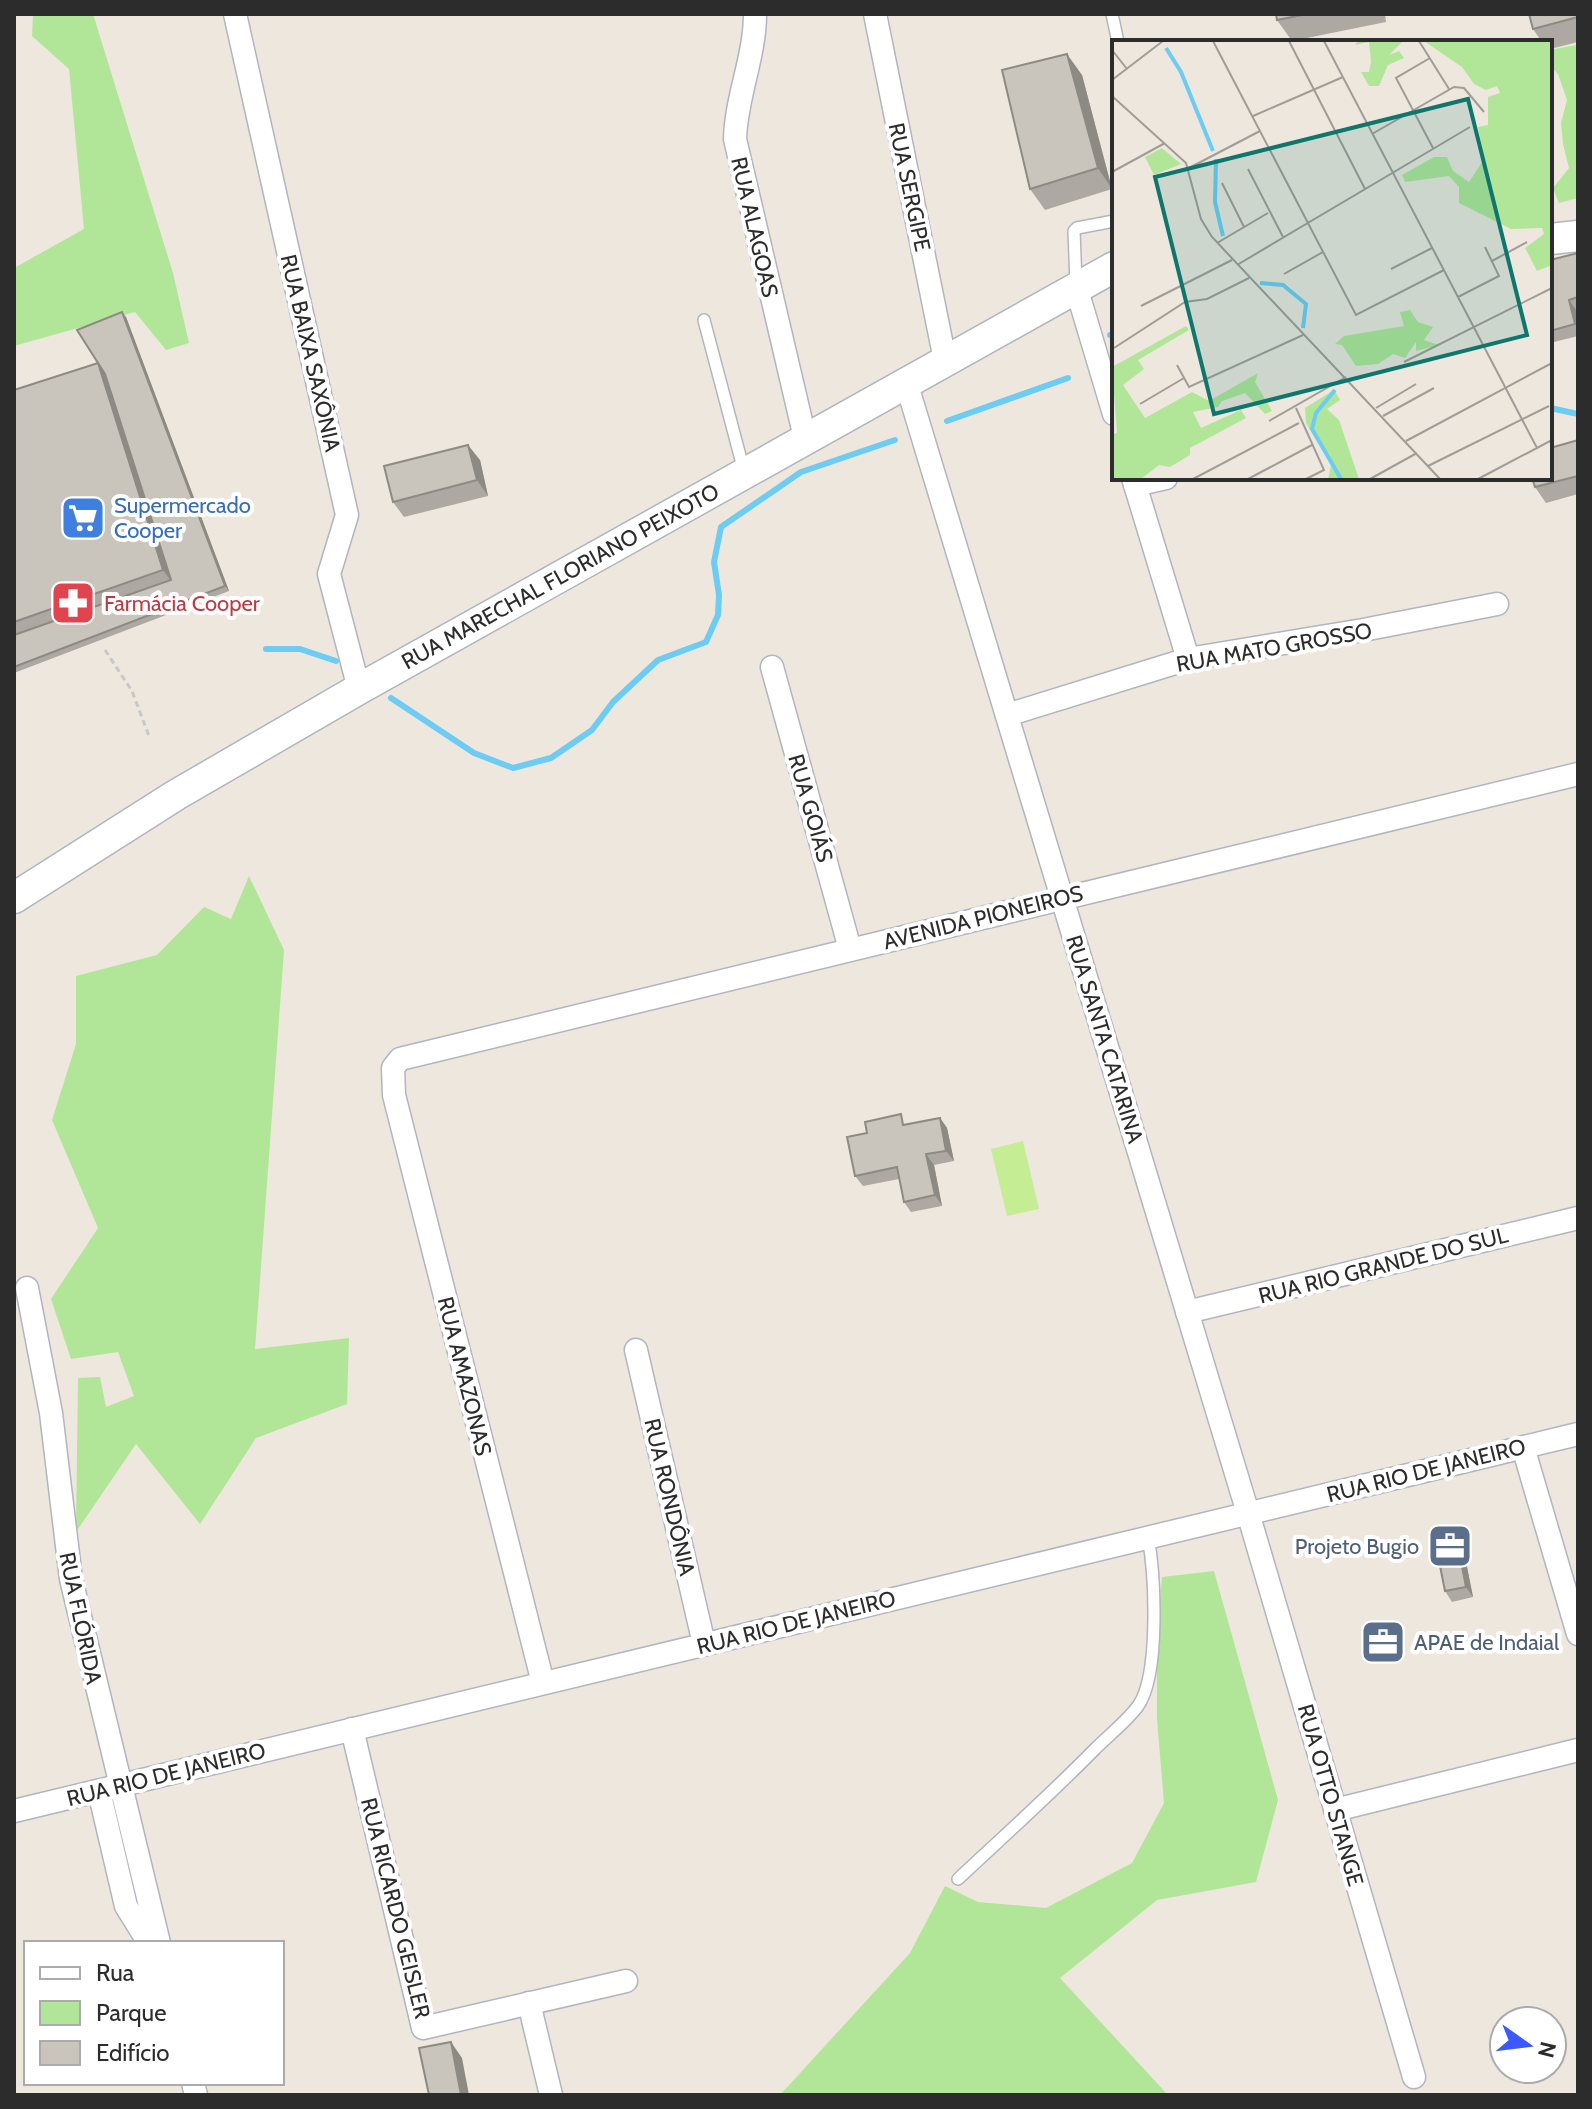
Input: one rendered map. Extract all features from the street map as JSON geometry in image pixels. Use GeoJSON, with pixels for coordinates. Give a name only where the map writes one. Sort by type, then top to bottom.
{"type":"FeatureCollection","features":[{"type":"Feature","properties":{"kind":"main road"},"geometry":{"type":"LineString","coordinates":[[1552,239],[1578,236]]}},
{"type":"Feature","properties":{"kind":"main road","name":"RUA MARECHAL FLORIANO PEIXOTO"},"geometry":{"type":"LineString","coordinates":[[17,890],[359,689],[1112,268]]}},
{"type":"Feature","properties":{"kind":"street","name":"RUA BAIXA SAXÔNIA"},"geometry":{"type":"LineString","coordinates":[[235,14],[347,515],[329,574],[359,689]]}},
{"type":"Feature","properties":{"kind":"street","name":"RUA ALAGOAS"},"geometry":{"type":"LineString","coordinates":[[755,14],[753,38],[735,120],[735,139],[805,438]]}},
{"type":"Feature","properties":{"kind":"street","name":"RUA SERGIPE"},"geometry":{"type":"LineString","coordinates":[[875,14],[945,360]]}},
{"type":"Feature","properties":{"kind":"street"},"geometry":{"type":"LineString","coordinates":[[1076,287],[1112,407]]}},
{"type":"Feature","properties":{"kind":"street","name":"RUA SANTA CATARINA"},"geometry":{"type":"LineString","coordinates":[[906,382],[1248,1513]]}},
{"type":"Feature","properties":{"kind":"street"},"geometry":{"type":"LineString","coordinates":[[1134,482],[1188,659]]}},
{"type":"Feature","properties":{"kind":"street","name":"RUA MATO GROSSO"},"geometry":{"type":"LineString","coordinates":[[1007,715],[1188,659],[1497,604]]}},
{"type":"Feature","properties":{"kind":"street","name":"RUA GOIÁS"},"geometry":{"type":"LineString","coordinates":[[772,667],[850,949]]}},
{"type":"Feature","properties":{"kind":"street","name":"AVENIDA PIONEIROS"},"geometry":{"type":"LineString","coordinates":[[393,1068],[400,1059],[412,1054],[1578,774]]}},
{"type":"Feature","properties":{"kind":"street","name":"RUA AMAZONAS"},"geometry":{"type":"LineString","coordinates":[[393,1068],[394,1095],[543,1683]]}},
{"type":"Feature","properties":{"kind":"street","name":"RUA RIO GRANDE DO SUL"},"geometry":{"type":"LineString","coordinates":[[1187,1312],[1578,1218]]}},
{"type":"Feature","properties":{"kind":"street","name":"RUA FLÓRIDA"},"geometry":{"type":"LineString","coordinates":[[27,1288],[50,1403],[66,1555],[109,1788],[126,1906],[148,1941]]}},
{"type":"Feature","properties":{"kind":"street","name":"RUA RONDÔNIA"},"geometry":{"type":"LineString","coordinates":[[636,1350],[704,1644]]}},
{"type":"Feature","properties":{"kind":"street","name":"RUA RIO DE JANEIRO"},"geometry":{"type":"LineString","coordinates":[[14,1811],[1578,1434]]}},
{"type":"Feature","properties":{"kind":"street"},"geometry":{"type":"LineString","coordinates":[[1523,1447],[1578,1634]]}},
{"type":"Feature","properties":{"kind":"street","name":"RUA OTTO STANGE"},"geometry":{"type":"LineString","coordinates":[[1248,1513],[1414,2077]]}},
{"type":"Feature","properties":{"kind":"street","name":"RUA RICARDO GEISLER"},"geometry":{"type":"LineString","coordinates":[[352,1729],[423,2028],[626,1981]]}},
{"type":"Feature","properties":{"kind":"street"},"geometry":{"type":"LineString","coordinates":[[1335,1810],[1578,1750]]}},
{"type":"Feature","properties":{"kind":"street","name":"RUA FLÓRIDA"},"geometry":{"type":"LineString","coordinates":[[109,1788],[158,1941]]}},
{"type":"Feature","properties":{"kind":"street"},"geometry":{"type":"LineString","coordinates":[[529,2003],[551,2095]]}},
{"type":"Feature","properties":{"kind":"lane"},"geometry":{"type":"LineString","coordinates":[[1112,14],[1118,40]]}},
{"type":"Feature","properties":{"kind":"lane"},"geometry":{"type":"LineString","coordinates":[[1076,287],[1074,231],[1112,221]]}},
{"type":"Feature","properties":{"kind":"lane"},"geometry":{"type":"LineString","coordinates":[[704,320],[744,472]]}},
{"type":"Feature","properties":{"kind":"lane"},"geometry":{"type":"LineString","coordinates":[[958,1879],[1062,1784],[1139,1705],[1150,1673],[1152,1650],[1148,1537]]}},
{"type":"Feature","properties":{"kind":"path"},"geometry":{"type":"LineString","coordinates":[[105,650],[132,691],[149,736]]}},
{"type":"Feature","properties":{"kind":"green space"},"geometry":{"type":"Polygon","coordinates":[[[33,14],[93,14],[173,273],[189,343],[166,350],[135,312],[14,346],[14,268],[84,229],[69,69],[32,36],[33,14]]]}},
{"type":"Feature","properties":{"kind":"green space"},"geometry":{"type":"Polygon","coordinates":[[[1576,45],[1578,57],[1578,198],[1559,203],[1553,188],[1569,168],[1561,123],[1567,100],[1558,74],[1552,67],[1552,50],[1576,45]]]}},
{"type":"Feature","properties":{"kind":"green space"},"geometry":{"type":"Polygon","coordinates":[[[249,876],[284,950],[255,1349],[349,1338],[347,1404],[256,1438],[200,1524],[136,1444],[76,1532],[78,1378],[100,1377],[106,1407],[134,1396],[118,1352],[71,1359],[51,1299],[98,1228],[52,1120],[76,1044],[76,976],[157,955],[204,907],[231,919],[249,876]]]}},
{"type":"Feature","properties":{"kind":"green space"},"geometry":{"type":"Polygon","coordinates":[[[1023,1141],[1039,1209],[1007,1216],[991,1149],[1023,1141]]]}},
{"type":"Feature","properties":{"kind":"green space"},"geometry":{"type":"Polygon","coordinates":[[[1214,1571],[1278,1800],[1256,1882],[1157,1900],[1060,1978],[1168,2095],[780,2095],[910,1953],[945,1886],[978,1902],[1046,1908],[1132,1863],[1164,1803],[1157,1719],[1157,1640],[1162,1577],[1214,1571]]]}},
{"type":"Feature","properties":{"kind":"building"},"geometry":{"type":"Polygon","coordinates":[[[1276,14],[1307,14],[1277,20],[1276,14]]]}},
{"type":"Feature","properties":{"kind":"building"},"geometry":{"type":"Polygon","coordinates":[[[1529,14],[1578,14],[1578,17],[1533,29],[1529,14]]]}},
{"type":"Feature","properties":{"kind":"building"},"geometry":{"type":"Polygon","coordinates":[[[1067,54],[1098,168],[1030,189],[1002,70],[1067,54]]]}},
{"type":"Feature","properties":{"kind":"building"},"geometry":{"type":"Polygon","coordinates":[[[1578,253],[1578,297],[1569,300],[1575,324],[1552,330],[1552,260],[1578,253]]]}},
{"type":"Feature","properties":{"kind":"building"},"geometry":{"type":"Polygon","coordinates":[[[122,312],[225,586],[14,667],[14,635],[171,580],[105,374],[77,330],[122,312]]]}},
{"type":"Feature","properties":{"kind":"building","name":"Supermercado Cooper"},"geometry":{"type":"Polygon","coordinates":[[[98,363],[163,570],[14,622],[14,390],[98,363]]]}},
{"type":"Feature","properties":{"kind":"building"},"geometry":{"type":"Polygon","coordinates":[[[1578,440],[1578,476],[1535,487],[1533,480],[1552,480],[1552,447],[1578,440]]]}},
{"type":"Feature","properties":{"kind":"building"},"geometry":{"type":"Polygon","coordinates":[[[468,445],[477,480],[393,502],[384,466],[468,445]]]}},
{"type":"Feature","properties":{"kind":"building"},"geometry":{"type":"Polygon","coordinates":[[[901,1114],[903,1125],[940,1118],[946,1151],[926,1154],[935,1195],[904,1202],[897,1167],[855,1176],[847,1137],[867,1133],[865,1122],[901,1114]]]}},
{"type":"Feature","properties":{"kind":"building"},"geometry":{"type":"Polygon","coordinates":[[[1458,1546],[1466,1587],[1445,1591],[1437,1551],[1458,1546]]]}},
{"type":"Feature","properties":{"kind":"building"},"geometry":{"type":"Polygon","coordinates":[[[451,2042],[461,2095],[429,2095],[419,2048],[451,2042]]]}},
{"type":"Feature","properties":{"kind":"waterway"},"geometry":{"type":"LineString","coordinates":[[947,421],[1068,378]]}},
{"type":"Feature","properties":{"kind":"waterway"},"geometry":{"type":"LineString","coordinates":[[1552,408],[1578,414]]}},
{"type":"Feature","properties":{"kind":"waterway"},"geometry":{"type":"LineString","coordinates":[[391,698],[474,753],[513,768],[551,758],[592,730],[613,702],[658,660],[706,642],[718,615],[719,595],[714,562],[721,527],[801,472],[895,440]]}},
{"type":"Feature","properties":{"kind":"waterway"},"geometry":{"type":"LineString","coordinates":[[266,649],[300,649],[336,661]]}},
{"type":"Feature","properties":{"kind":"place","name":"Supermercado Cooper"},"geometry":{"type":"Point","coordinates":[83,518]}},
{"type":"Feature","properties":{"kind":"place","name":"Farmácia Cooper"},"geometry":{"type":"Point","coordinates":[73,603]}},
{"type":"Feature","properties":{"kind":"place","name":"Projeto Bugio"},"geometry":{"type":"Point","coordinates":[1450,1546]}},
{"type":"Feature","properties":{"kind":"place","name":"APAE de Indaial"},"geometry":{"type":"Point","coordinates":[1383,1642]}}]}
